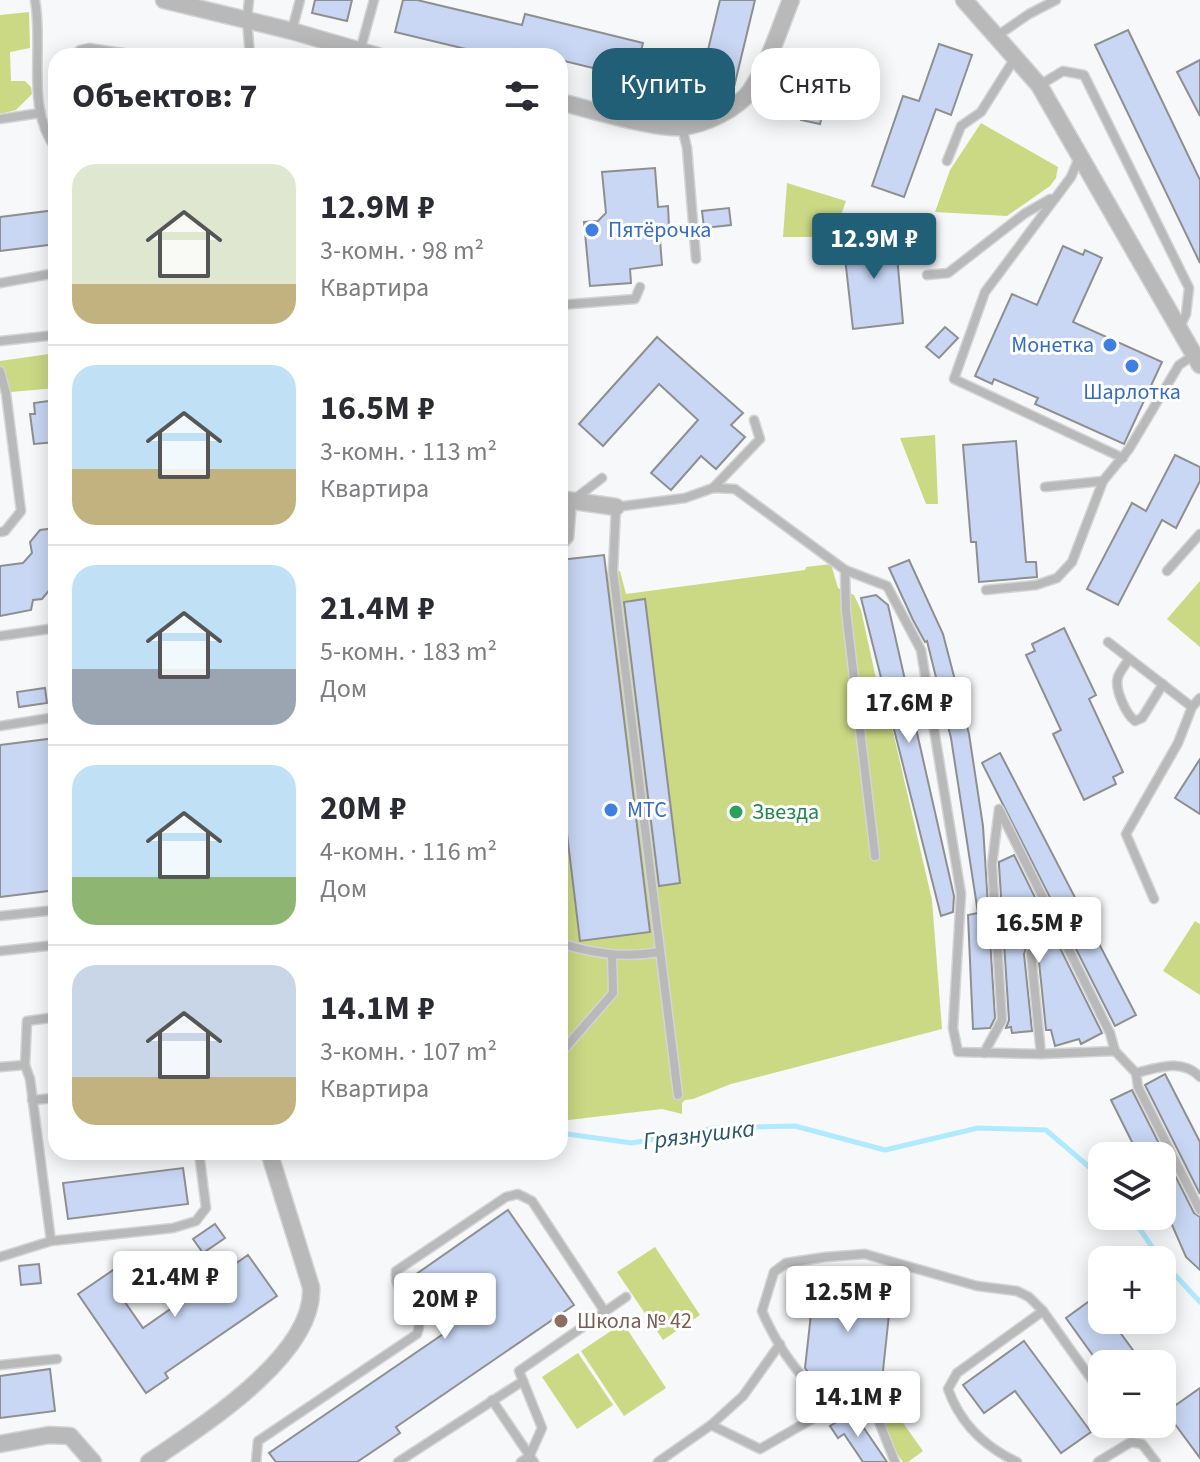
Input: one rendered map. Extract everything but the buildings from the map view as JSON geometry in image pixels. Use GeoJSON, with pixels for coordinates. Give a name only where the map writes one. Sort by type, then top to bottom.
{"type":"FeatureCollection","features":[{"type":"Feature","properties":{"kind":"street"},"geometry":{"type":"LineString","coordinates":[[164,0],[350,48]]}},
{"type":"Feature","properties":{"kind":"street"},"geometry":{"type":"LineString","coordinates":[[568,104],[663,126],[682,127],[728,110],[749,93],[766,63],[791,0]]}},
{"type":"Feature","properties":{"kind":"street"},"geometry":{"type":"LineString","coordinates":[[964,0],[1039,85],[1197,360]]}},
{"type":"Feature","properties":{"kind":"street"},"geometry":{"type":"LineString","coordinates":[[568,500],[616,507]]}},
{"type":"Feature","properties":{"kind":"street"},"geometry":{"type":"LineString","coordinates":[[149,1462],[258,1380],[286,1352],[311,1303],[311,1287],[271,1160]]}},
{"type":"Feature","properties":{"kind":"street"},"geometry":{"type":"LineString","coordinates":[[0,1444],[49,1435],[70,1436],[93,1462]]}},
{"type":"Feature","properties":{"kind":"lane"},"geometry":{"type":"LineString","coordinates":[[35,0],[40,113],[48,138]]}},
{"type":"Feature","properties":{"kind":"lane"},"geometry":{"type":"LineString","coordinates":[[249,0],[249,48]]}},
{"type":"Feature","properties":{"kind":"lane"},"geometry":{"type":"LineString","coordinates":[[292,31],[300,0]]}},
{"type":"Feature","properties":{"kind":"lane"},"geometry":{"type":"LineString","coordinates":[[361,48],[374,0]]}},
{"type":"Feature","properties":{"kind":"lane"},"geometry":{"type":"LineString","coordinates":[[997,36],[1056,0]]}},
{"type":"Feature","properties":{"kind":"lane"},"geometry":{"type":"LineString","coordinates":[[947,161],[961,126],[981,112],[1015,58]]}},
{"type":"Feature","properties":{"kind":"lane"},"geometry":{"type":"LineString","coordinates":[[1039,85],[1063,71],[1084,75],[1189,288],[1186,314],[1179,328]]}},
{"type":"Feature","properties":{"kind":"lane"},"geometry":{"type":"LineString","coordinates":[[0,119],[40,113]]}},
{"type":"Feature","properties":{"kind":"lane"},"geometry":{"type":"LineString","coordinates":[[682,127],[687,148],[696,259]]}},
{"type":"Feature","properties":{"kind":"lane"},"geometry":{"type":"LineString","coordinates":[[1080,157],[1071,177],[985,292],[954,379],[1123,458]]}},
{"type":"Feature","properties":{"kind":"lane"},"geometry":{"type":"LineString","coordinates":[[927,275],[948,273],[1024,214],[1054,197]]}},
{"type":"Feature","properties":{"kind":"lane"},"geometry":{"type":"LineString","coordinates":[[0,283],[48,274]]}},
{"type":"Feature","properties":{"kind":"lane"},"geometry":{"type":"LineString","coordinates":[[568,304],[635,299],[640,287]]}},
{"type":"Feature","properties":{"kind":"lane"},"geometry":{"type":"LineString","coordinates":[[0,341],[48,336]]}},
{"type":"Feature","properties":{"kind":"lane"},"geometry":{"type":"LineString","coordinates":[[986,590],[1036,585],[1057,578],[1072,562],[1103,481],[1123,458],[1179,365],[1197,360]]}},
{"type":"Feature","properties":{"kind":"lane"},"geometry":{"type":"LineString","coordinates":[[0,371],[6,393],[21,511],[5,531],[0,532]]}},
{"type":"Feature","properties":{"kind":"lane"},"geometry":{"type":"LineString","coordinates":[[713,488],[760,439],[754,420]]}},
{"type":"Feature","properties":{"kind":"lane"},"geometry":{"type":"LineString","coordinates":[[568,499],[602,478]]}},
{"type":"Feature","properties":{"kind":"lane"},"geometry":{"type":"LineString","coordinates":[[1045,487],[1103,481]]}},
{"type":"Feature","properties":{"kind":"lane"},"geometry":{"type":"LineString","coordinates":[[678,1095],[613,571],[616,507],[685,498],[713,488],[735,489],[845,570],[887,586],[921,650],[961,894],[953,1028],[958,1052],[1041,1054],[1115,1051]]}},
{"type":"Feature","properties":{"kind":"lane"},"geometry":{"type":"LineString","coordinates":[[1167,571],[1200,534]]}},
{"type":"Feature","properties":{"kind":"lane"},"geometry":{"type":"LineString","coordinates":[[845,570],[846,611],[875,856]]}},
{"type":"Feature","properties":{"kind":"lane"},"geometry":{"type":"LineString","coordinates":[[0,636],[48,629]]}},
{"type":"Feature","properties":{"kind":"lane"},"geometry":{"type":"LineString","coordinates":[[1108,642],[1192,707]]}},
{"type":"Feature","properties":{"kind":"lane"},"geometry":{"type":"LineString","coordinates":[[1129,659],[1118,676],[1117,688],[1130,718],[1135,721],[1142,718],[1163,684]]}},
{"type":"Feature","properties":{"kind":"lane"},"geometry":{"type":"LineString","coordinates":[[1154,899],[1126,834],[1178,743],[1192,707],[1200,698]]}},
{"type":"Feature","properties":{"kind":"lane"},"geometry":{"type":"LineString","coordinates":[[0,726],[48,718]]}},
{"type":"Feature","properties":{"kind":"lane"},"geometry":{"type":"LineString","coordinates":[[984,1053],[1002,1020],[992,865],[999,809],[1110,1033],[1115,1051],[1136,1073],[1138,1087],[1200,1210]]}},
{"type":"Feature","properties":{"kind":"lane"},"geometry":{"type":"LineString","coordinates":[[0,916],[48,911]]}},
{"type":"Feature","properties":{"kind":"lane"},"geometry":{"type":"LineString","coordinates":[[568,945],[612,955],[660,952]]}},
{"type":"Feature","properties":{"kind":"lane"},"geometry":{"type":"LineString","coordinates":[[0,951],[48,946]]}},
{"type":"Feature","properties":{"kind":"lane"},"geometry":{"type":"LineString","coordinates":[[1031,953],[1041,1054]]}},
{"type":"Feature","properties":{"kind":"lane"},"geometry":{"type":"LineString","coordinates":[[568,1045],[613,993],[612,955]]}},
{"type":"Feature","properties":{"kind":"lane"},"geometry":{"type":"LineString","coordinates":[[48,1018],[27,1021],[25,1065],[30,1079],[51,1241]]}},
{"type":"Feature","properties":{"kind":"lane"},"geometry":{"type":"LineString","coordinates":[[0,1067],[25,1065]]}},
{"type":"Feature","properties":{"kind":"lane"},"geometry":{"type":"LineString","coordinates":[[1136,1073],[1169,1065],[1193,1070],[1200,1077]]}},
{"type":"Feature","properties":{"kind":"lane"},"geometry":{"type":"LineString","coordinates":[[32,1100],[48,1099]]}},
{"type":"Feature","properties":{"kind":"lane"},"geometry":{"type":"LineString","coordinates":[[0,1257],[51,1241],[173,1228],[196,1221],[206,1208],[200,1160]]}},
{"type":"Feature","properties":{"kind":"lane"},"geometry":{"type":"LineString","coordinates":[[256,1462],[258,1441],[417,1334],[421,1325],[418,1315],[396,1284],[396,1271],[506,1197],[518,1194],[532,1201],[605,1312]]}},
{"type":"Feature","properties":{"kind":"lane"},"geometry":{"type":"LineString","coordinates":[[808,1383],[780,1344],[762,1311],[774,1272],[786,1263],[865,1254],[977,1286],[1017,1291],[1029,1297],[1043,1311],[1088,1374]]}},
{"type":"Feature","properties":{"kind":"lane"},"geometry":{"type":"LineString","coordinates":[[528,1460],[542,1428],[519,1371],[626,1297]]}},
{"type":"Feature","properties":{"kind":"lane"},"geometry":{"type":"LineString","coordinates":[[1017,1462],[982,1442],[954,1405],[948,1389],[957,1373],[1043,1311]]}},
{"type":"Feature","properties":{"kind":"lane"},"geometry":{"type":"LineString","coordinates":[[658,1462],[711,1425],[743,1396],[780,1344]]}},
{"type":"Feature","properties":{"kind":"lane"},"geometry":{"type":"LineString","coordinates":[[0,1365],[57,1359]]}},
{"type":"Feature","properties":{"kind":"lane"},"geometry":{"type":"LineString","coordinates":[[398,1462],[523,1381]]}},
{"type":"Feature","properties":{"kind":"lane"},"geometry":{"type":"LineString","coordinates":[[711,1425],[760,1449],[859,1392],[872,1404],[895,1462]]}},
{"type":"Feature","properties":{"kind":"lane"},"geometry":{"type":"LineString","coordinates":[[492,1400],[528,1460]]}},
{"type":"Feature","properties":{"kind":"lane"},"geometry":{"type":"LineString","coordinates":[[1098,1462],[1131,1442],[1142,1444],[1156,1462]]}},
{"type":"Feature","properties":{"kind":"green space"},"geometry":{"type":"Polygon","coordinates":[[[29,12],[30,48],[10,52],[11,81],[25,81],[31,87],[32,94],[16,110],[0,114],[0,15],[29,12]]]}},
{"type":"Feature","properties":{"kind":"green space"},"geometry":{"type":"Polygon","coordinates":[[[981,123],[1058,167],[1056,178],[1050,186],[1007,216],[935,212],[950,170],[981,123]]]}},
{"type":"Feature","properties":{"kind":"green space"},"geometry":{"type":"Polygon","coordinates":[[[787,183],[846,201],[840,218],[819,237],[783,237],[787,183]]]}},
{"type":"Feature","properties":{"kind":"green space"},"geometry":{"type":"Polygon","coordinates":[[[48,354],[48,389],[0,393],[0,361],[48,354]]]}},
{"type":"Feature","properties":{"kind":"green space"},"geometry":{"type":"Polygon","coordinates":[[[935,435],[938,504],[926,504],[900,438],[935,435]]]}},
{"type":"Feature","properties":{"kind":"green space","name":"Звезда"},"geometry":{"type":"Polygon","coordinates":[[[604,555],[606,572],[620,571],[626,594],[831,564],[838,588],[854,595],[861,610],[886,724],[891,723],[932,900],[942,1029],[731,1084],[685,1100],[682,1114],[662,1109],[568,1120],[568,559],[604,555]]]}},
{"type":"Feature","properties":{"kind":"green space"},"geometry":{"type":"Polygon","coordinates":[[[1200,581],[1200,647],[1167,619],[1200,581]]]}},
{"type":"Feature","properties":{"kind":"green space"},"geometry":{"type":"Polygon","coordinates":[[[1195,921],[1200,924],[1200,995],[1163,971],[1195,921]]]}},
{"type":"Feature","properties":{"kind":"green space"},"geometry":{"type":"Polygon","coordinates":[[[655,1247],[700,1315],[663,1340],[617,1272],[655,1247]]]}},
{"type":"Feature","properties":{"kind":"green space"},"geometry":{"type":"Polygon","coordinates":[[[623,1323],[666,1388],[624,1416],[581,1351],[623,1323]]]}},
{"type":"Feature","properties":{"kind":"green space"},"geometry":{"type":"Polygon","coordinates":[[[578,1353],[613,1405],[577,1429],[542,1377],[578,1353]]]}},
{"type":"Feature","properties":{"kind":"green space"},"geometry":{"type":"Polygon","coordinates":[[[886,1399],[923,1451],[908,1462],[903,1462],[867,1412],[886,1399]]]}},
{"type":"Feature","properties":{"kind":"waterway","name":"Грязнушка"},"geometry":{"type":"LineString","coordinates":[[568,1134],[632,1143],[715,1128],[795,1126],[885,1150],[978,1128],[1046,1130],[1088,1166]]}},
{"type":"Feature","properties":{"kind":"waterway","name":"Грязнушка"},"geometry":{"type":"LineString","coordinates":[[1141,1230],[1151,1246]]}},
{"type":"Feature","properties":{"kind":"waterway","name":"Грязнушка"},"geometry":{"type":"LineString","coordinates":[[1176,1276],[1200,1302]]}},
{"type":"Feature","properties":{"kind":"place","name":"Пятёрочка"},"geometry":{"type":"Point","coordinates":[592,230]}},
{"type":"Feature","properties":{"kind":"place","name":"Монетка"},"geometry":{"type":"Point","coordinates":[1110,345]}},
{"type":"Feature","properties":{"kind":"place","name":"Шарлотка"},"geometry":{"type":"Point","coordinates":[1132,366]}},
{"type":"Feature","properties":{"kind":"place","name":"МТС"},"geometry":{"type":"Point","coordinates":[611,810]}},
{"type":"Feature","properties":{"kind":"place","name":"Звезда"},"geometry":{"type":"Point","coordinates":[736,812]}},
{"type":"Feature","properties":{"kind":"place","name":"Школа № 42"},"geometry":{"type":"Point","coordinates":[561,1321]}}]}
